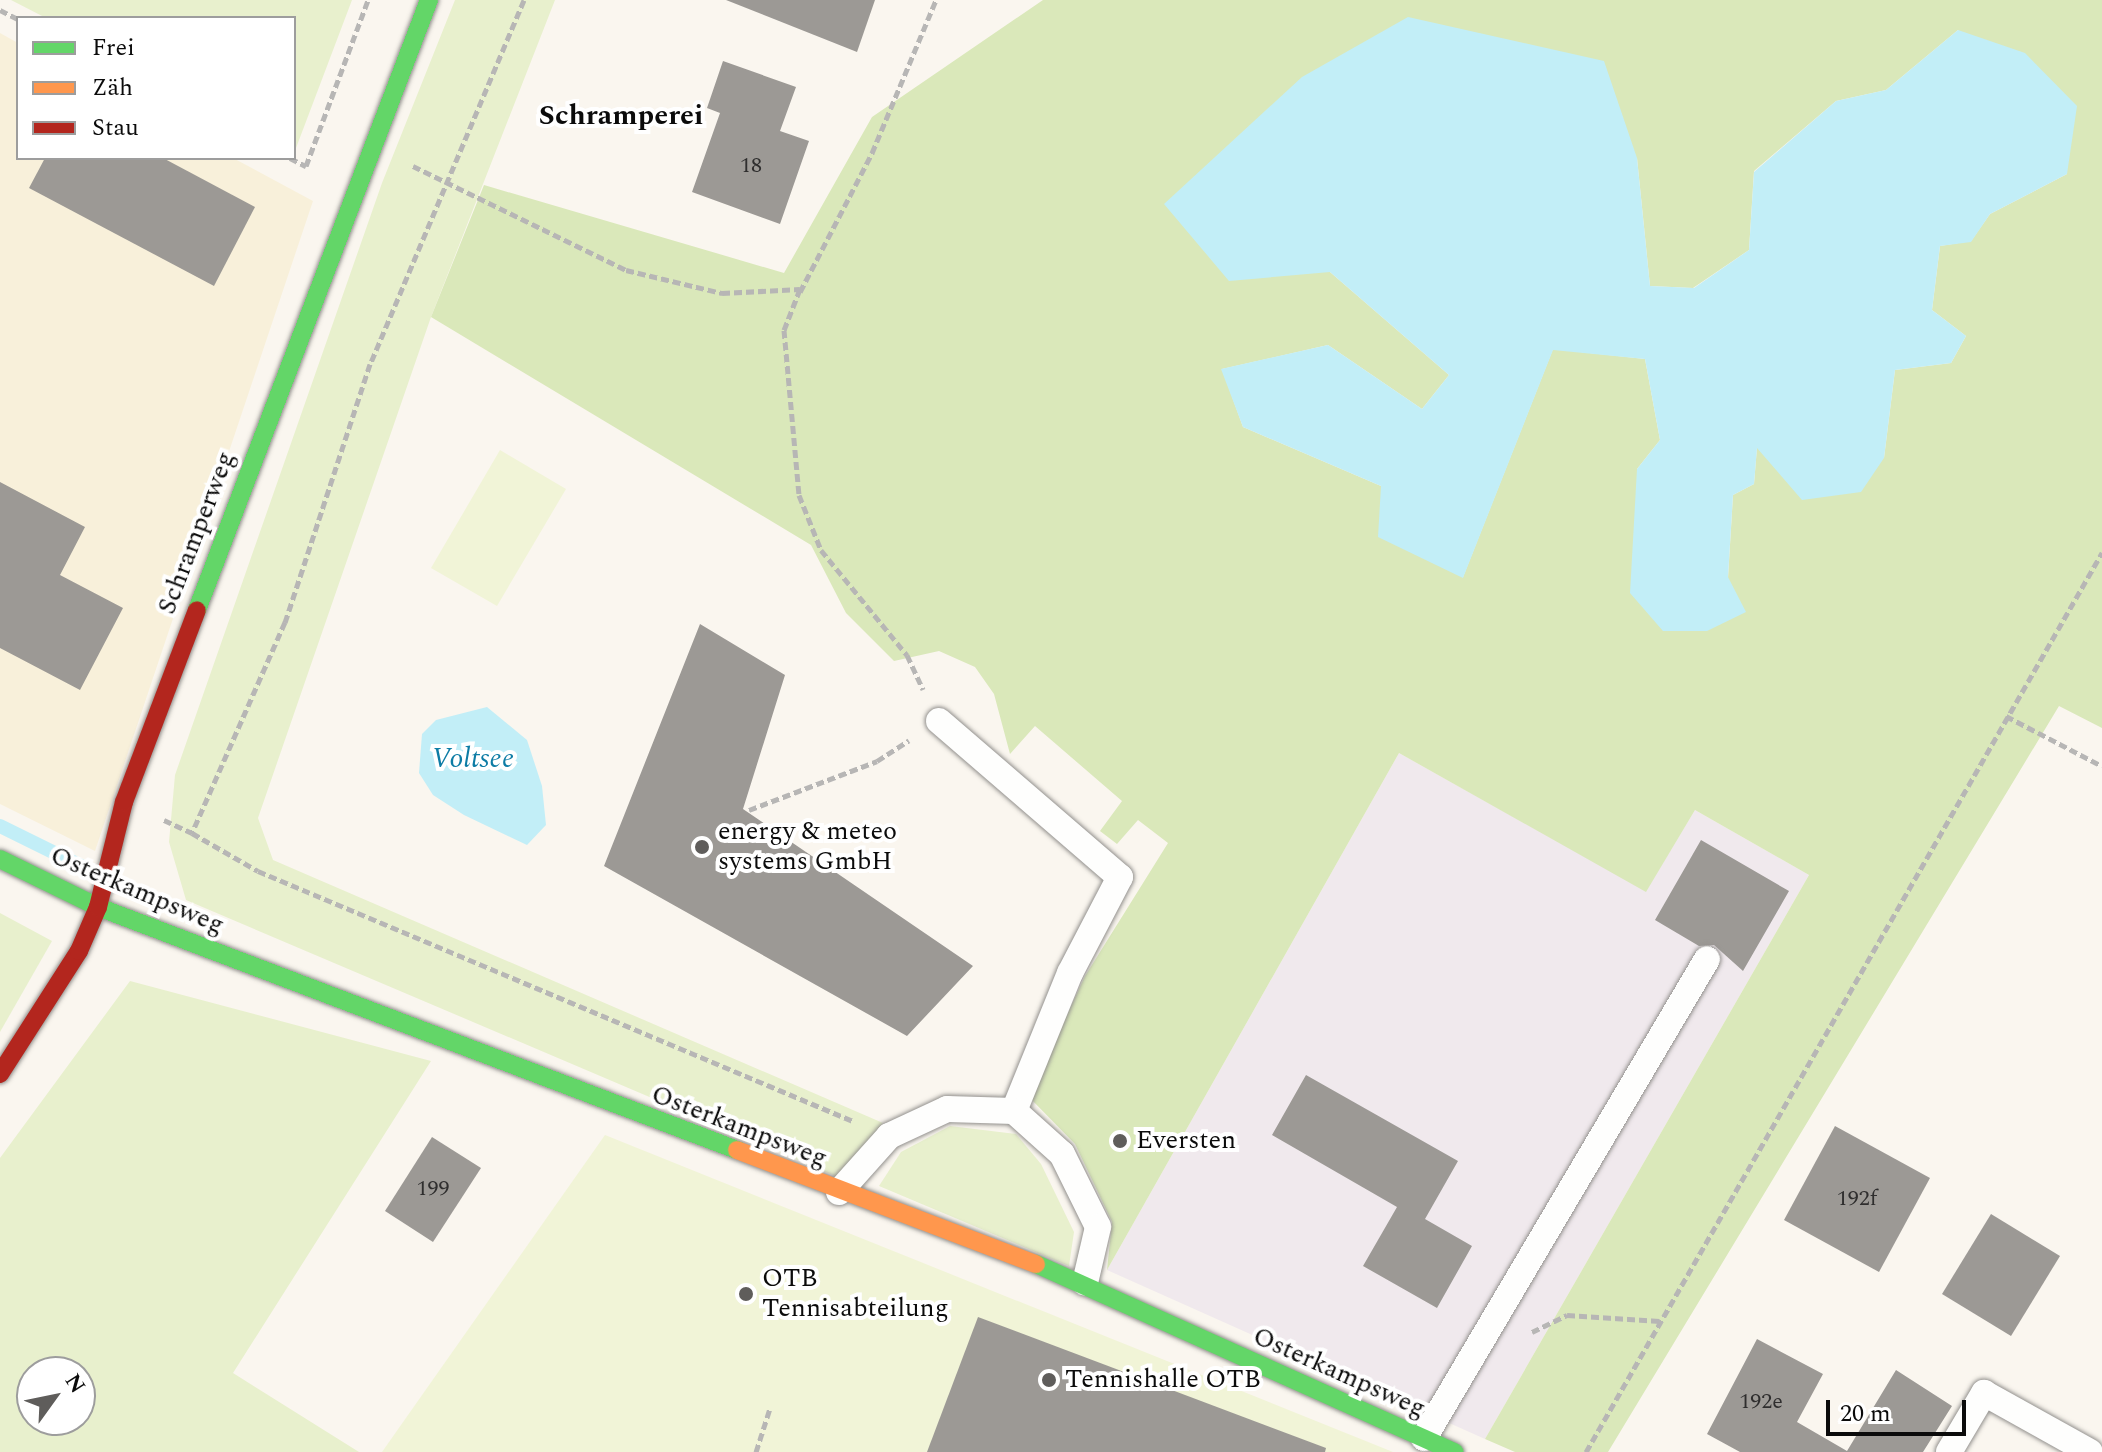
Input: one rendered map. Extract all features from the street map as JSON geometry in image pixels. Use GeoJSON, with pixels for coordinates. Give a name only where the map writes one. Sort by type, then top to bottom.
{"type":"FeatureCollection","features":[{"type":"Feature","properties":{"kind":"street","name":"Schramperweg"},"geometry":{"type":"LineString","coordinates":[[0,1074],[79,951],[98,907],[124,802],[429,0]]}},
{"type":"Feature","properties":{"kind":"street","name":"Osterkampsweg"},"geometry":{"type":"LineString","coordinates":[[0,859],[98,907],[839,1192],[1085,1283],[1455,1452]]}},
{"type":"Feature","properties":{"kind":"lane"},"geometry":{"type":"LineString","coordinates":[[939,721],[1120,877],[1070,973],[1014,1111]]}},
{"type":"Feature","properties":{"kind":"lane"},"geometry":{"type":"LineString","coordinates":[[1424,1438],[1707,959]]}},
{"type":"Feature","properties":{"kind":"lane"},"geometry":{"type":"LineString","coordinates":[[839,1192],[889,1136],[947,1109],[1014,1111],[1062,1154],[1098,1227],[1085,1283]]}},
{"type":"Feature","properties":{"kind":"lane"},"geometry":{"type":"LineString","coordinates":[[1949,1452],[1984,1393],[2090,1452]]}},
{"type":"Feature","properties":{"kind":"path"},"geometry":{"type":"LineString","coordinates":[[294,160],[306,166],[368,0]]}},
{"type":"Feature","properties":{"kind":"path"},"geometry":{"type":"LineString","coordinates":[[524,0],[444,180],[370,364],[285,622],[192,833],[258,871],[889,1136]]}},
{"type":"Feature","properties":{"kind":"path"},"geometry":{"type":"LineString","coordinates":[[749,810],[877,761],[939,721],[907,655],[821,550],[799,495],[784,330],[799,293],[872,153],[936,0]]}},
{"type":"Feature","properties":{"kind":"path"},"geometry":{"type":"LineString","coordinates":[[371,149],[444,180],[626,270],[722,293],[799,293]]}},
{"type":"Feature","properties":{"kind":"path"},"geometry":{"type":"LineString","coordinates":[[1586,1452],[2102,553]]}},
{"type":"Feature","properties":{"kind":"path"},"geometry":{"type":"LineString","coordinates":[[2006,716],[2102,766]]}},
{"type":"Feature","properties":{"kind":"path"},"geometry":{"type":"LineString","coordinates":[[1525,1335],[1567,1315],[1660,1321]]}},
{"type":"Feature","properties":{"kind":"path"},"geometry":{"type":"LineString","coordinates":[[756,1452],[770,1408]]}},
{"type":"Feature","properties":{"kind":"shaded area"},"geometry":{"type":"Polygon","coordinates":[[[0,33],[16,42],[16,160],[237,160],[313,201],[95,851],[0,804],[0,33]]]}},
{"type":"Feature","properties":{"kind":"shaded area"},"geometry":{"type":"Polygon","coordinates":[[[1399,753],[1646,891],[1695,810],[1809,875],[1485,1439],[1107,1270],[1399,753]]]}},
{"type":"Feature","properties":{"kind":"green space"},"geometry":{"type":"Polygon","coordinates":[[[11,0],[352,0],[296,148],[296,16],[42,16],[11,0]]]}},
{"type":"Feature","properties":{"kind":"green space"},"geometry":{"type":"Polygon","coordinates":[[[455,0],[555,0],[431,317],[258,818],[273,860],[883,1123],[840,1178],[186,900],[169,842],[175,775],[382,183],[455,0]]]}},
{"type":"Feature","properties":{"kind":"green space"},"geometry":{"type":"Polygon","coordinates":[[[1043,0],[2102,0],[2102,728],[2059,706],[1608,1452],[1515,1452],[1485,1439],[1809,875],[1695,810],[1646,892],[1399,753],[1107,1270],[1112,1222],[1075,1144],[1029,1097],[1085,976],[1168,843],[1138,820],[1117,844],[1100,831],[1122,801],[1035,726],[1010,754],[994,694],[975,667],[939,651],[894,661],[846,613],[811,545],[431,317],[484,185],[784,273],[872,117],[1043,0]],[[1958,30],[1886,90],[1836,101],[1754,171],[1749,250],[1693,288],[1650,286],[1637,158],[1330,272],[1449,375],[1422,409],[1328,345],[1222,369],[1243,427],[1381,486],[1463,577],[1553,349],[1645,359],[1660,440],[1637,469],[1728,578],[1733,495],[1754,484],[1757,447],[1884,458],[1895,370],[1951,363],[1966,336],[1932,310],[1940,246],[1971,241],[1990,214],[2067,174],[1958,30]]]}},
{"type":"Feature","properties":{"kind":"green space"},"geometry":{"type":"Polygon","coordinates":[[[500,450],[566,489],[497,606],[431,568],[500,450]]]}},
{"type":"Feature","properties":{"kind":"green space"},"geometry":{"type":"Polygon","coordinates":[[[0,913],[52,941],[0,1032],[0,913]]]}},
{"type":"Feature","properties":{"kind":"green space"},"geometry":{"type":"Polygon","coordinates":[[[130,981],[431,1061],[233,1373],[359,1452],[0,1452],[0,1158],[130,981]]]}},
{"type":"Feature","properties":{"kind":"green space"},"geometry":{"type":"Polygon","coordinates":[[[950,1126],[1016,1134],[1041,1164],[1074,1232],[1069,1266],[879,1186],[901,1152],[950,1126]]]}},
{"type":"Feature","properties":{"kind":"green space","name":"OTB Tennisabteilung"},"geometry":{"type":"Polygon","coordinates":[[[605,1135],[1393,1452],[382,1452],[605,1135]]]}},
{"type":"Feature","properties":{"kind":"water"},"geometry":{"type":"Polygon","coordinates":[[[1408,17],[1604,61],[1637,158],[1650,286],[1694,288],[1749,250],[1754,172],[1836,101],[1886,90],[1958,30],[2025,53],[2077,106],[2067,174],[1990,214],[1971,242],[1940,246],[1932,310],[1966,336],[1951,363],[1895,370],[1884,458],[1861,492],[1802,500],[1757,448],[1754,484],[1733,495],[1728,577],[1746,612],[1707,631],[1663,631],[1630,593],[1637,469],[1660,440],[1645,359],[1553,350],[1463,578],[1378,537],[1381,486],[1243,427],[1221,369],[1328,345],[1422,409],[1449,375],[1330,272],[1229,281],[1164,204],[1302,77],[1408,17]]]}},
{"type":"Feature","properties":{"kind":"water","name":"Voltsee"},"geometry":{"type":"Polygon","coordinates":[[[487,707],[527,740],[542,786],[546,825],[527,845],[464,815],[433,795],[419,773],[422,734],[436,720],[487,707]]]}},
{"type":"Feature","properties":{"kind":"building"},"geometry":{"type":"Polygon","coordinates":[[[726,0],[875,0],[857,52],[726,0]]]}},
{"type":"Feature","properties":{"kind":"building"},"geometry":{"type":"Polygon","coordinates":[[[723,61],[796,87],[780,131],[809,141],[780,224],[692,192],[720,113],[707,108],[723,61]]]}},
{"type":"Feature","properties":{"kind":"building"},"geometry":{"type":"Polygon","coordinates":[[[44,160],[167,160],[255,207],[214,286],[29,188],[44,160]]]}},
{"type":"Feature","properties":{"kind":"building"},"geometry":{"type":"Polygon","coordinates":[[[0,482],[85,527],[60,575],[123,608],[80,690],[0,648],[0,482]]]}},
{"type":"Feature","properties":{"kind":"building","name":"energy & meteo systems GmbH"},"geometry":{"type":"Polygon","coordinates":[[[700,624],[785,675],[743,809],[973,966],[907,1036],[604,866],[700,624]]]}},
{"type":"Feature","properties":{"kind":"building"},"geometry":{"type":"Polygon","coordinates":[[[1701,840],[1789,891],[1743,971],[1714,945],[1699,946],[1655,920],[1701,840]]]}},
{"type":"Feature","properties":{"kind":"building"},"geometry":{"type":"Polygon","coordinates":[[[1306,1075],[1458,1161],[1425,1219],[1472,1246],[1437,1308],[1363,1266],[1397,1207],[1272,1135],[1306,1075]]]}},
{"type":"Feature","properties":{"kind":"building"},"geometry":{"type":"Polygon","coordinates":[[[1835,1126],[1930,1178],[1879,1272],[1784,1220],[1835,1126]]]}},
{"type":"Feature","properties":{"kind":"building"},"geometry":{"type":"Polygon","coordinates":[[[432,1137],[481,1168],[433,1242],[385,1211],[432,1137]]]}},
{"type":"Feature","properties":{"kind":"building"},"geometry":{"type":"Polygon","coordinates":[[[1991,1214],[2060,1256],[2011,1336],[1942,1294],[1991,1214]]]}},
{"type":"Feature","properties":{"kind":"building","name":"Tennishalle OTB"},"geometry":{"type":"Polygon","coordinates":[[[978,1317],[1326,1448],[1325,1452],[927,1452],[978,1317]]]}},
{"type":"Feature","properties":{"kind":"building"},"geometry":{"type":"Polygon","coordinates":[[[1757,1339],[1823,1374],[1797,1422],[1847,1451],[1896,1370],[1952,1406],[1923,1452],[1740,1452],[1707,1434],[1757,1339]]]}},
{"type":"Feature","properties":{"kind":"waterway"},"geometry":{"type":"LineString","coordinates":[[0,826],[85,868]]}},
{"type":"Feature","properties":{"kind":"traffic: fast"},"geometry":{"type":"LineString","coordinates":[[197,610],[429,0]]}},
{"type":"Feature","properties":{"kind":"traffic: fast"},"geometry":{"type":"LineString","coordinates":[[0,859],[98,907],[737,1150]]}},
{"type":"Feature","properties":{"kind":"traffic: fast"},"geometry":{"type":"LineString","coordinates":[[1036,1264],[1455,1452]]}},
{"type":"Feature","properties":{"kind":"traffic: slow"},"geometry":{"type":"LineString","coordinates":[[737,1150],[1036,1264]]}},
{"type":"Feature","properties":{"kind":"traffic: jam"},"geometry":{"type":"LineString","coordinates":[[0,1074],[79,951],[98,907],[124,802],[197,610]]}},
{"type":"Feature","properties":{"kind":"place","name":"energy & meteo systems GmbH"},"geometry":{"type":"Point","coordinates":[702,847]}},
{"type":"Feature","properties":{"kind":"place","name":"Eversten"},"geometry":{"type":"Point","coordinates":[1120,1141]}},
{"type":"Feature","properties":{"kind":"place","name":"OTB Tennisabteilung"},"geometry":{"type":"Point","coordinates":[746,1294]}},
{"type":"Feature","properties":{"kind":"place","name":"Tennishalle OTB"},"geometry":{"type":"Point","coordinates":[1049,1380]}},
{"type":"Feature","properties":{"kind":"district","name":"Schramperei"},"geometry":{"type":"Point","coordinates":[621,116]}}]}
